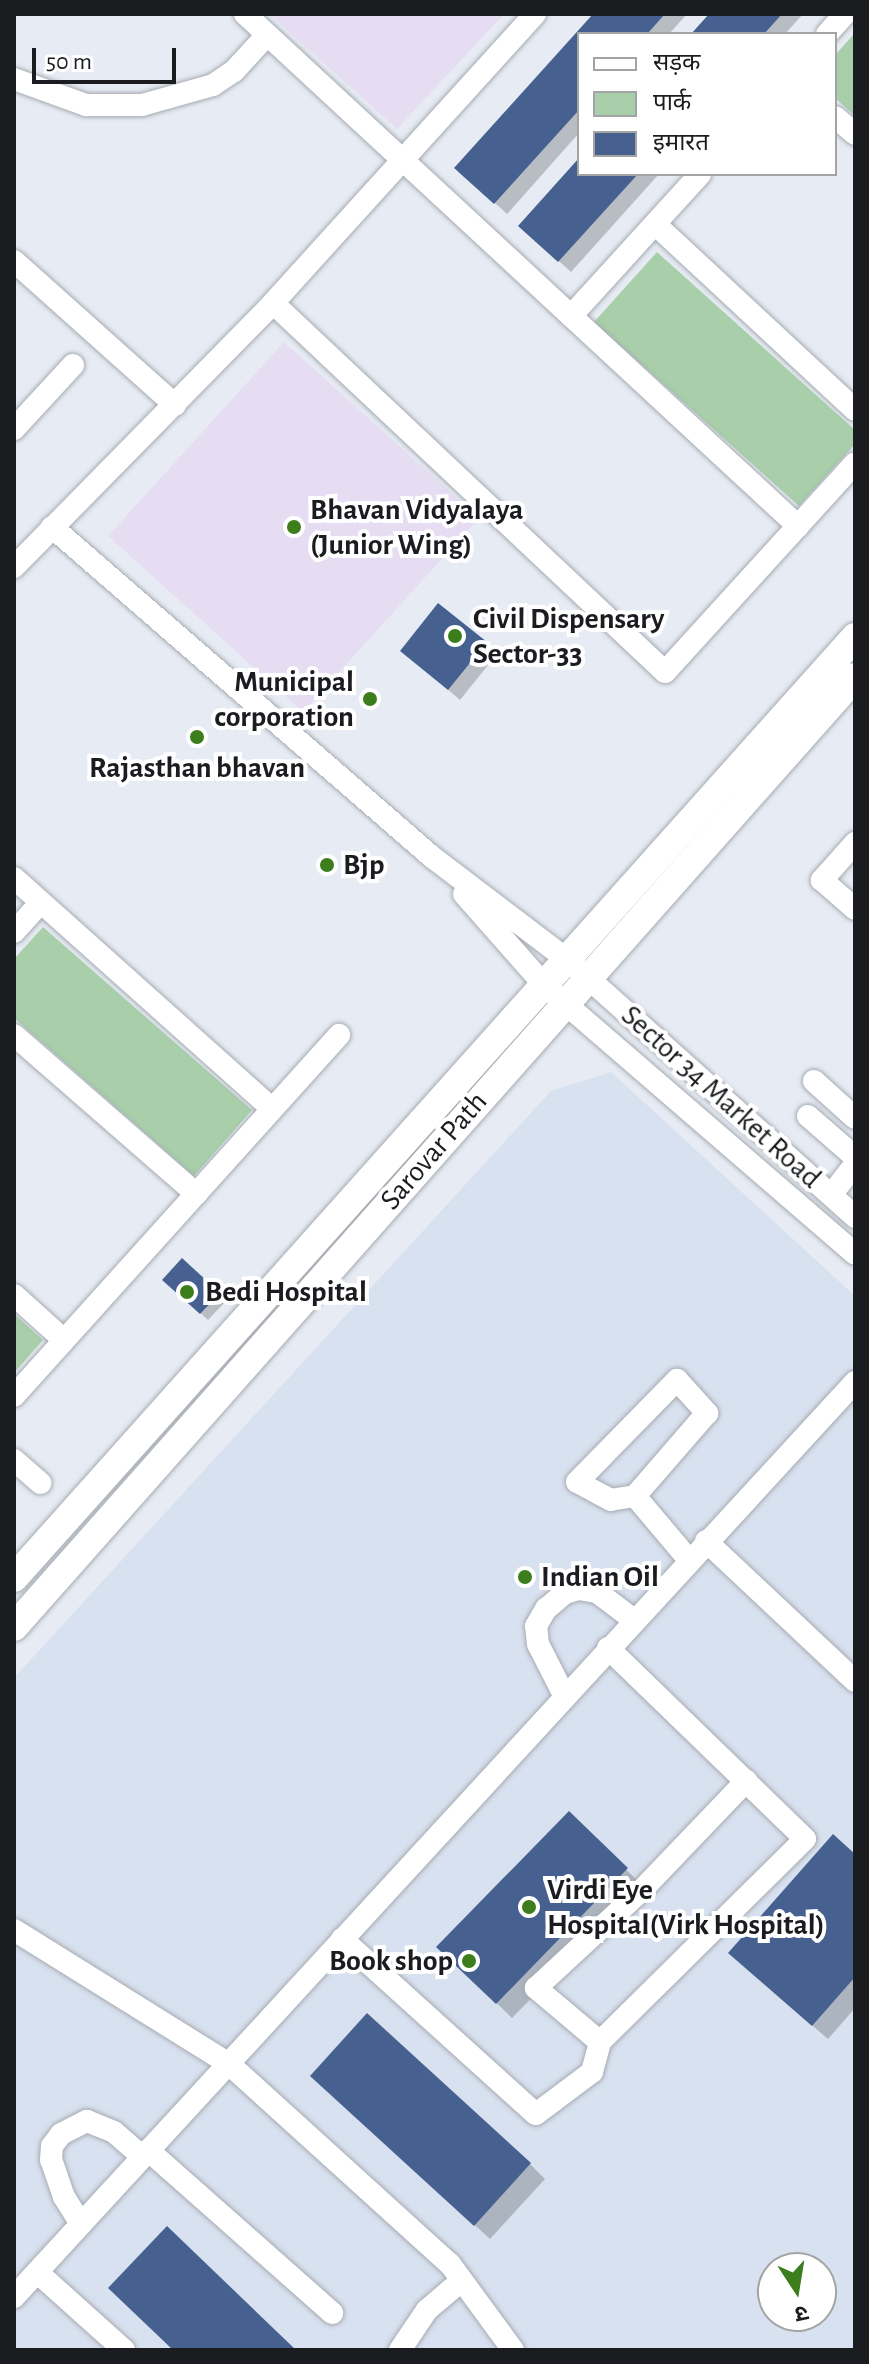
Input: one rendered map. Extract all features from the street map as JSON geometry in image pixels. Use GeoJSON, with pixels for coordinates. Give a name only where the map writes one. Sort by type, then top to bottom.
{"type":"FeatureCollection","features":[{"type":"Feature","properties":{"kind":"main road","name":"Sarovar Path"},"geometry":{"type":"LineString","coordinates":[[14,1627],[578,969],[855,637]]}},
{"type":"Feature","properties":{"kind":"main road","name":"Sarovar Path"},"geometry":{"type":"LineString","coordinates":[[578,969],[855,677]]}},
{"type":"Feature","properties":{"kind":"main road","name":"Sarovar Path"},"geometry":{"type":"LineString","coordinates":[[14,1578],[555,996]]}},
{"type":"Feature","properties":{"kind":"street"},"geometry":{"type":"LineString","coordinates":[[245,14],[798,526]]}},
{"type":"Feature","properties":{"kind":"street"},"geometry":{"type":"LineString","coordinates":[[14,567],[273,303],[535,14]]}},
{"type":"Feature","properties":{"kind":"street"},"geometry":{"type":"LineString","coordinates":[[829,32],[845,14]]}},
{"type":"Feature","properties":{"kind":"street"},"geometry":{"type":"LineString","coordinates":[[14,79],[68,102],[105,108],[142,105],[213,85],[234,71],[267,35]]}},
{"type":"Feature","properties":{"kind":"street"},"geometry":{"type":"LineString","coordinates":[[837,119],[855,134]]}},
{"type":"Feature","properties":{"kind":"street"},"geometry":{"type":"LineString","coordinates":[[571,316],[698,176]]}},
{"type":"Feature","properties":{"kind":"street"},"geometry":{"type":"LineString","coordinates":[[655,224],[855,410]]}},
{"type":"Feature","properties":{"kind":"street"},"geometry":{"type":"LineString","coordinates":[[14,261],[175,405]]}},
{"type":"Feature","properties":{"kind":"street"},"geometry":{"type":"LineString","coordinates":[[273,303],[665,672],[855,463]]}},
{"type":"Feature","properties":{"kind":"street"},"geometry":{"type":"LineString","coordinates":[[14,429],[73,365]]}},
{"type":"Feature","properties":{"kind":"street"},"geometry":{"type":"LineString","coordinates":[[52,527],[432,857],[555,996],[855,1254]]}},
{"type":"Feature","properties":{"kind":"street"},"geometry":{"type":"LineString","coordinates":[[855,843],[822,880],[855,909]]}},
{"type":"Feature","properties":{"kind":"street","name":"Sector 34 Market Road"},"geometry":{"type":"LineString","coordinates":[[432,857],[578,969],[855,1217]]}},
{"type":"Feature","properties":{"kind":"street"},"geometry":{"type":"LineString","coordinates":[[14,878],[272,1109]]}},
{"type":"Feature","properties":{"kind":"street"},"geometry":{"type":"LineString","coordinates":[[14,932],[41,902]]}},
{"type":"Feature","properties":{"kind":"street"},"geometry":{"type":"LineString","coordinates":[[14,1035],[196,1194]]}},
{"type":"Feature","properties":{"kind":"street"},"geometry":{"type":"LineString","coordinates":[[14,1396],[339,1035]]}},
{"type":"Feature","properties":{"kind":"street"},"geometry":{"type":"LineString","coordinates":[[814,1081],[855,1118]]}},
{"type":"Feature","properties":{"kind":"street"},"geometry":{"type":"LineString","coordinates":[[808,1116],[855,1157]]}},
{"type":"Feature","properties":{"kind":"street"},"geometry":{"type":"LineString","coordinates":[[831,1195],[855,1164]]}},
{"type":"Feature","properties":{"kind":"street"},"geometry":{"type":"LineString","coordinates":[[14,1295],[64,1340]]}},
{"type":"Feature","properties":{"kind":"street"},"geometry":{"type":"LineString","coordinates":[[677,1380],[707,1413],[635,1496],[611,1500],[577,1482],[677,1380]]}},
{"type":"Feature","properties":{"kind":"street"},"geometry":{"type":"LineString","coordinates":[[14,2297],[564,1695],[855,1382]]}},
{"type":"Feature","properties":{"kind":"street"},"geometry":{"type":"LineString","coordinates":[[14,1460],[40,1483]]}},
{"type":"Feature","properties":{"kind":"street"},"geometry":{"type":"LineString","coordinates":[[635,1496],[689,1560]]}},
{"type":"Feature","properties":{"kind":"street"},"geometry":{"type":"LineString","coordinates":[[706,1541],[855,1681]]}},
{"type":"Feature","properties":{"kind":"street"},"geometry":{"type":"LineString","coordinates":[[564,1695],[538,1644],[536,1626],[546,1609],[565,1593],[578,1589],[597,1592],[634,1620]]}},
{"type":"Feature","properties":{"kind":"street"},"geometry":{"type":"LineString","coordinates":[[342,1939],[536,2114],[592,2072],[600,2042],[805,1839],[608,1648]]}},
{"type":"Feature","properties":{"kind":"street"},"geometry":{"type":"LineString","coordinates":[[600,2042],[536,1988],[642,1890],[746,1781]]}},
{"type":"Feature","properties":{"kind":"street"},"geometry":{"type":"LineString","coordinates":[[14,1930],[228,2063],[450,2264],[513,2350]]}},
{"type":"Feature","properties":{"kind":"street"},"geometry":{"type":"LineString","coordinates":[[81,2224],[64,2197],[51,2160],[52,2146],[61,2134],[87,2121],[114,2132],[146,2154],[332,2313]]}},
{"type":"Feature","properties":{"kind":"street"},"geometry":{"type":"LineString","coordinates":[[37,2272],[124,2350]]}},
{"type":"Feature","properties":{"kind":"street"},"geometry":{"type":"LineString","coordinates":[[400,2350],[427,2310],[461,2281]]}},
{"type":"Feature","properties":{"kind":"shaded area"},"geometry":{"type":"Polygon","coordinates":[[[269,14],[504,14],[397,129],[269,14]]]}},
{"type":"Feature","properties":{"kind":"shaded area","name":"Bhavan Vidyalaya (Junior Wing)"},"geometry":{"type":"Polygon","coordinates":[[[284,342],[479,518],[303,712],[108,536],[284,342]]]}},
{"type":"Feature","properties":{"kind":"shaded area"},"geometry":{"type":"Polygon","coordinates":[[[611,1072],[855,1296],[855,2350],[14,2350],[14,1678],[551,1091],[611,1072]]]}},
{"type":"Feature","properties":{"kind":"green space"},"geometry":{"type":"Polygon","coordinates":[[[855,33],[855,116],[837,100],[837,53],[855,33]]]}},
{"type":"Feature","properties":{"kind":"green space"},"geometry":{"type":"Polygon","coordinates":[[[657,252],[855,430],[855,444],[799,506],[594,322],[657,252]]]}},
{"type":"Feature","properties":{"kind":"green space"},"geometry":{"type":"Polygon","coordinates":[[[43,927],[252,1110],[194,1176],[14,1018],[14,959],[43,927]]]}},
{"type":"Feature","properties":{"kind":"green space"},"geometry":{"type":"Polygon","coordinates":[[[14,1314],[43,1340],[14,1373],[14,1314]]]}},
{"type":"Feature","properties":{"kind":"building"},"geometry":{"type":"Polygon","coordinates":[[[593,14],[665,14],[649,32],[577,32],[577,112],[494,204],[454,168],[593,14]]]}},
{"type":"Feature","properties":{"kind":"building"},"geometry":{"type":"Polygon","coordinates":[[[709,14],[782,14],[766,32],[693,32],[709,14]]]}},
{"type":"Feature","properties":{"kind":"building"},"geometry":{"type":"Polygon","coordinates":[[[577,160],[577,176],[636,176],[558,262],[518,226],[577,160]]]}},
{"type":"Feature","properties":{"kind":"building"},"geometry":{"type":"Polygon","coordinates":[[[438,603],[487,642],[448,690],[400,651],[438,603]]]}},
{"type":"Feature","properties":{"kind":"building"},"geometry":{"type":"Polygon","coordinates":[[[182,1258],[220,1293],[200,1314],[162,1280],[182,1258]]]}},
{"type":"Feature","properties":{"kind":"building"},"geometry":{"type":"Polygon","coordinates":[[[569,1811],[628,1868],[496,2004],[436,1947],[569,1811]]]}},
{"type":"Feature","properties":{"kind":"building"},"geometry":{"type":"Polygon","coordinates":[[[833,1834],[855,1854],[855,1977],[812,2026],[728,1953],[833,1834]]]}},
{"type":"Feature","properties":{"kind":"building"},"geometry":{"type":"Polygon","coordinates":[[[367,2013],[531,2163],[474,2226],[310,2076],[367,2013]]]}},
{"type":"Feature","properties":{"kind":"building"},"geometry":{"type":"Polygon","coordinates":[[[167,2226],[296,2350],[173,2350],[108,2288],[167,2226]]]}},
{"type":"Feature","properties":{"kind":"place","name":"Bhavan Vidyalaya (Junior Wing)"},"geometry":{"type":"Point","coordinates":[294,527]}},
{"type":"Feature","properties":{"kind":"place","name":"Civil Dispensary Sector-33"},"geometry":{"type":"Point","coordinates":[455,636]}},
{"type":"Feature","properties":{"kind":"place","name":"Municipal corporation"},"geometry":{"type":"Point","coordinates":[370,699]}},
{"type":"Feature","properties":{"kind":"place","name":"Rajasthan bhavan"},"geometry":{"type":"Point","coordinates":[197,737]}},
{"type":"Feature","properties":{"kind":"place","name":"Bjp"},"geometry":{"type":"Point","coordinates":[327,865]}},
{"type":"Feature","properties":{"kind":"place","name":"Bedi Hospital"},"geometry":{"type":"Point","coordinates":[187,1292]}},
{"type":"Feature","properties":{"kind":"place","name":"Indian Oil"},"geometry":{"type":"Point","coordinates":[525,1577]}},
{"type":"Feature","properties":{"kind":"place","name":"Virdi Eye Hospital(Virk Hospital)"},"geometry":{"type":"Point","coordinates":[529,1907]}},
{"type":"Feature","properties":{"kind":"place","name":"Book shop"},"geometry":{"type":"Point","coordinates":[469,1961]}}]}
